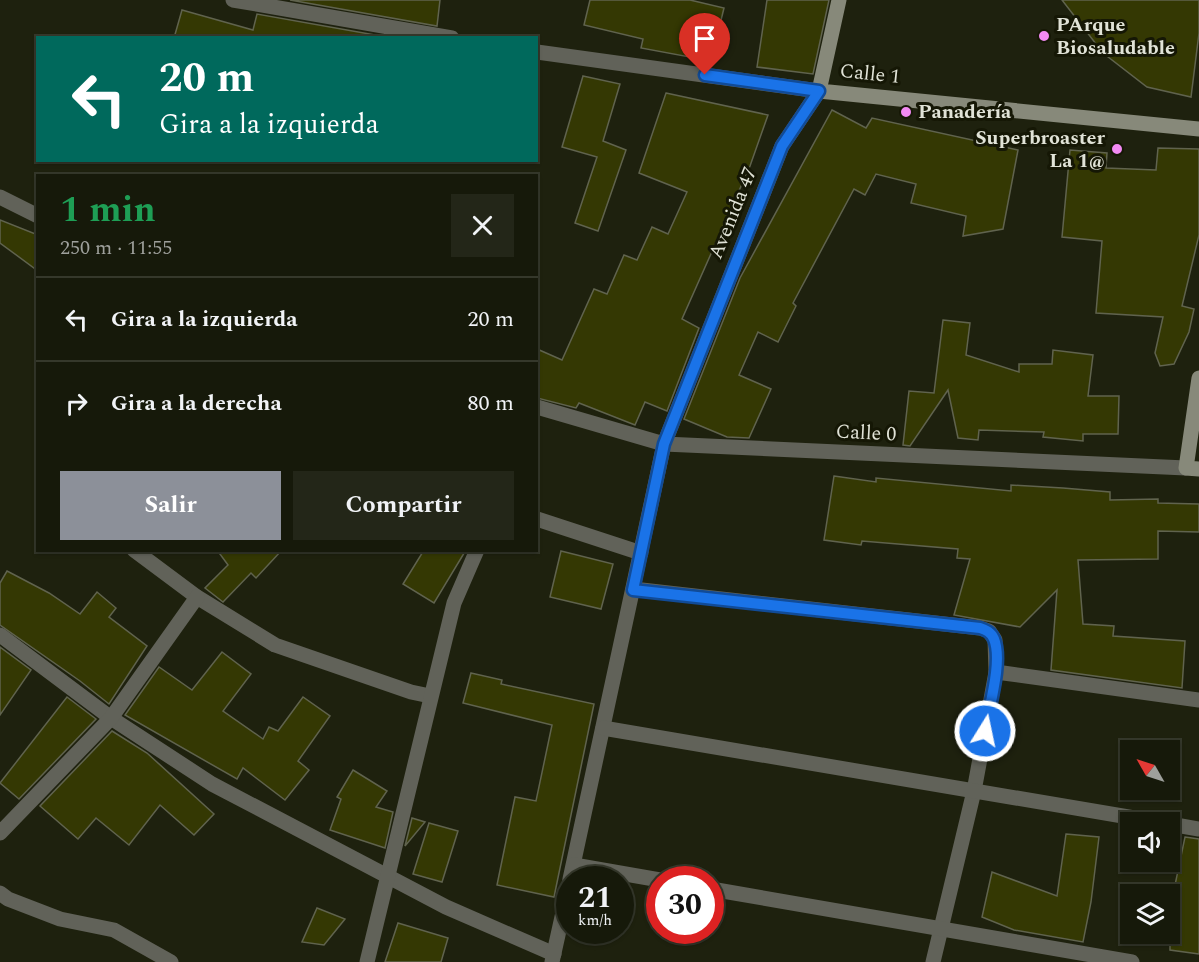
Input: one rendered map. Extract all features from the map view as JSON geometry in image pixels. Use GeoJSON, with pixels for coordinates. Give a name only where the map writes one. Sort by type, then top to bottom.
{"type":"FeatureCollection","features":[{"type":"Feature","properties":{"kind":"street"},"geometry":{"type":"LineString","coordinates":[[237,0],[441,36]]}},
{"type":"Feature","properties":{"kind":"street","name":"Avenida 47"},"geometry":{"type":"LineString","coordinates":[[573,866],[664,444],[782,146],[819,91],[839,0]]}},
{"type":"Feature","properties":{"kind":"street","name":"Calle 1"},"geometry":{"type":"LineString","coordinates":[[538,52],[819,91],[1199,129]]}},
{"type":"Feature","properties":{"kind":"street"},"geometry":{"type":"LineString","coordinates":[[0,197],[36,215]]}},
{"type":"Feature","properties":{"kind":"street"},"geometry":{"type":"LineString","coordinates":[[1192,469],[1199,378]]}},
{"type":"Feature","properties":{"kind":"street","name":"Calle 0"},"geometry":{"type":"LineString","coordinates":[[538,407],[664,444],[1192,469]]}},
{"type":"Feature","properties":{"kind":"street"},"geometry":{"type":"LineString","coordinates":[[538,519],[641,553]]}},
{"type":"Feature","properties":{"kind":"street"},"geometry":{"type":"LineString","coordinates":[[137,552],[197,597],[275,645],[411,692],[429,696]]}},
{"type":"Feature","properties":{"kind":"street"},"geometry":{"type":"LineString","coordinates":[[367,962],[429,696],[454,603],[476,552]]}},
{"type":"Feature","properties":{"kind":"street"},"geometry":{"type":"LineString","coordinates":[[633,590],[980,628],[989,632],[995,640],[996,672],[974,791],[933,962]]}},
{"type":"Feature","properties":{"kind":"street"},"geometry":{"type":"LineString","coordinates":[[0,833],[111,718],[197,597]]}},
{"type":"Feature","properties":{"kind":"street"},"geometry":{"type":"LineString","coordinates":[[0,635],[111,718],[212,784],[446,907],[553,958]]}},
{"type":"Feature","properties":{"kind":"street"},"geometry":{"type":"LineString","coordinates":[[996,672],[1199,700]]}},
{"type":"Feature","properties":{"kind":"street"},"geometry":{"type":"LineString","coordinates":[[603,728],[1120,816]]}},
{"type":"Feature","properties":{"kind":"street"},"geometry":{"type":"LineString","coordinates":[[1180,826],[1199,829]]}},
{"type":"Feature","properties":{"kind":"street"},"geometry":{"type":"LineString","coordinates":[[724,891],[1132,962]]}},
{"type":"Feature","properties":{"kind":"street"},"geometry":{"type":"LineString","coordinates":[[0,893],[8,899],[60,919],[114,930],[171,962]]}},
{"type":"Feature","properties":{"kind":"building"},"geometry":{"type":"Polygon","coordinates":[[[290,0],[440,0],[437,26],[290,0]]]}},
{"type":"Feature","properties":{"kind":"building"},"geometry":{"type":"Polygon","coordinates":[[[590,0],[690,0],[724,8],[711,61],[641,48],[643,39],[584,25],[590,0]]]}},
{"type":"Feature","properties":{"kind":"building"},"geometry":{"type":"Polygon","coordinates":[[[767,0],[829,0],[813,74],[757,67],[767,0]]]}},
{"type":"Feature","properties":{"kind":"building"},"geometry":{"type":"Polygon","coordinates":[[[1062,0],[1199,0],[1199,33],[1191,97],[1147,87],[1103,53],[1062,0]]]}},
{"type":"Feature","properties":{"kind":"building"},"geometry":{"type":"Polygon","coordinates":[[[182,10],[253,30],[257,14],[381,36],[175,36],[182,10]]]}},
{"type":"Feature","properties":{"kind":"building"},"geometry":{"type":"Polygon","coordinates":[[[583,76],[620,84],[603,141],[626,150],[598,231],[575,223],[597,157],[562,147],[583,76]]]}},
{"type":"Feature","properties":{"kind":"building"},"geometry":{"type":"Polygon","coordinates":[[[666,93],[768,115],[750,166],[682,319],[699,328],[667,411],[645,402],[635,425],[579,403],[576,408],[538,398],[538,349],[562,360],[594,289],[607,294],[624,255],[637,260],[652,227],[668,234],[687,192],[639,173],[666,93]]]}},
{"type":"Feature","properties":{"kind":"building"},"geometry":{"type":"Polygon","coordinates":[[[832,110],[866,128],[872,118],[1018,150],[1003,229],[963,236],[966,216],[911,203],[916,184],[876,174],[865,195],[854,189],[793,303],[796,306],[778,342],[758,332],[739,375],[771,389],[749,438],[727,437],[684,419],[740,278],[832,110]]]}},
{"type":"Feature","properties":{"kind":"building"},"geometry":{"type":"Polygon","coordinates":[[[1158,148],[1199,149],[1199,235],[1182,306],[1194,309],[1189,332],[1174,364],[1160,366],[1155,353],[1163,317],[1096,313],[1102,241],[1062,237],[1070,150],[1107,153],[1106,168],[1156,170],[1158,148]]]}},
{"type":"Feature","properties":{"kind":"building"},"geometry":{"type":"Polygon","coordinates":[[[0,220],[36,234],[36,270],[0,243],[0,220]]]}},
{"type":"Feature","properties":{"kind":"building"},"geometry":{"type":"Polygon","coordinates":[[[943,320],[970,323],[966,355],[1019,372],[1019,364],[1052,364],[1053,350],[1093,355],[1088,396],[1119,396],[1118,434],[1083,434],[1083,441],[1043,437],[1044,432],[979,430],[978,440],[958,438],[948,390],[910,446],[903,445],[909,391],[934,393],[943,320]]]}},
{"type":"Feature","properties":{"kind":"building"},"geometry":{"type":"Polygon","coordinates":[[[834,476],[876,482],[876,478],[1011,491],[1011,485],[1063,488],[1110,492],[1110,500],[1158,499],[1158,503],[1199,504],[1199,532],[1158,531],[1158,559],[1078,560],[1083,624],[1114,626],[1113,636],[1185,641],[1182,688],[1051,670],[1057,590],[1020,627],[954,615],[970,559],[957,558],[958,549],[862,541],[861,545],[824,540],[834,476]]]}},
{"type":"Feature","properties":{"kind":"building"},"geometry":{"type":"Polygon","coordinates":[[[561,551],[613,564],[601,609],[550,597],[561,551]]]}},
{"type":"Feature","properties":{"kind":"building"},"geometry":{"type":"Polygon","coordinates":[[[218,552],[280,552],[256,578],[251,573],[223,602],[205,588],[228,565],[218,552]]]}},
{"type":"Feature","properties":{"kind":"building"},"geometry":{"type":"Polygon","coordinates":[[[423,552],[465,552],[434,603],[403,584],[423,552]]]}},
{"type":"Feature","properties":{"kind":"building"},"geometry":{"type":"Polygon","coordinates":[[[7,571],[49,593],[80,614],[97,592],[116,608],[109,617],[147,646],[109,704],[0,625],[0,583],[7,571]]]}},
{"type":"Feature","properties":{"kind":"building"},"geometry":{"type":"Polygon","coordinates":[[[0,647],[31,670],[0,715],[0,647]]]}},
{"type":"Feature","properties":{"kind":"building"},"geometry":{"type":"Polygon","coordinates":[[[222,652],[251,674],[223,711],[263,739],[269,727],[278,731],[303,697],[330,716],[298,761],[309,770],[285,800],[243,768],[237,779],[125,715],[159,667],[192,690],[222,652]]]}},
{"type":"Feature","properties":{"kind":"building"},"geometry":{"type":"Polygon","coordinates":[[[471,673],[502,680],[501,684],[594,704],[560,866],[556,866],[554,897],[497,885],[515,797],[536,801],[552,725],[463,703],[471,673]]]}},
{"type":"Feature","properties":{"kind":"building"},"geometry":{"type":"Polygon","coordinates":[[[67,697],[96,719],[19,799],[0,783],[67,697]]]}},
{"type":"Feature","properties":{"kind":"building"},"geometry":{"type":"Polygon","coordinates":[[[112,731],[147,753],[214,814],[194,835],[160,805],[129,845],[96,818],[78,839],[40,806],[112,731]]]}},
{"type":"Feature","properties":{"kind":"building"},"geometry":{"type":"Polygon","coordinates":[[[353,770],[387,791],[376,807],[393,812],[385,848],[330,830],[341,799],[337,797],[353,770]]]}},
{"type":"Feature","properties":{"kind":"building"},"geometry":{"type":"Polygon","coordinates":[[[412,818],[425,822],[405,846],[412,818]]]}},
{"type":"Feature","properties":{"kind":"building"},"geometry":{"type":"Polygon","coordinates":[[[429,823],[458,831],[442,882],[413,874],[429,823]]]}},
{"type":"Feature","properties":{"kind":"building"},"geometry":{"type":"Polygon","coordinates":[[[1066,834],[1099,837],[1091,902],[1083,942],[1014,930],[982,917],[992,872],[1057,896],[1066,834]]]}},
{"type":"Feature","properties":{"kind":"building"},"geometry":{"type":"Polygon","coordinates":[[[1185,837],[1199,839],[1199,954],[1170,950],[1170,944],[1180,944],[1180,884],[1175,884],[1178,872],[1180,872],[1185,837]]]}},
{"type":"Feature","properties":{"kind":"building"},"geometry":{"type":"Polygon","coordinates":[[[317,908],[345,919],[324,945],[302,942],[317,908]]]}},
{"type":"Feature","properties":{"kind":"building"},"geometry":{"type":"Polygon","coordinates":[[[398,923],[448,938],[441,962],[385,962],[398,923]]]}},
{"type":"Feature","properties":{"kind":"place","name":"PArque Biosaludable"},"geometry":{"type":"Point","coordinates":[1044,36]}},
{"type":"Feature","properties":{"kind":"place","name":"Panadería"},"geometry":{"type":"Point","coordinates":[906,112]}},
{"type":"Feature","properties":{"kind":"place","name":"Superbroaster La 1@"},"geometry":{"type":"Point","coordinates":[1117,149]}},
{"type":"Feature","properties":{"kind":"route"},"geometry":{"type":"LineString","coordinates":[[705,75],[819,91],[782,146],[664,444],[633,590],[980,628],[989,632],[995,640],[996,672],[985,731]]}}]}
